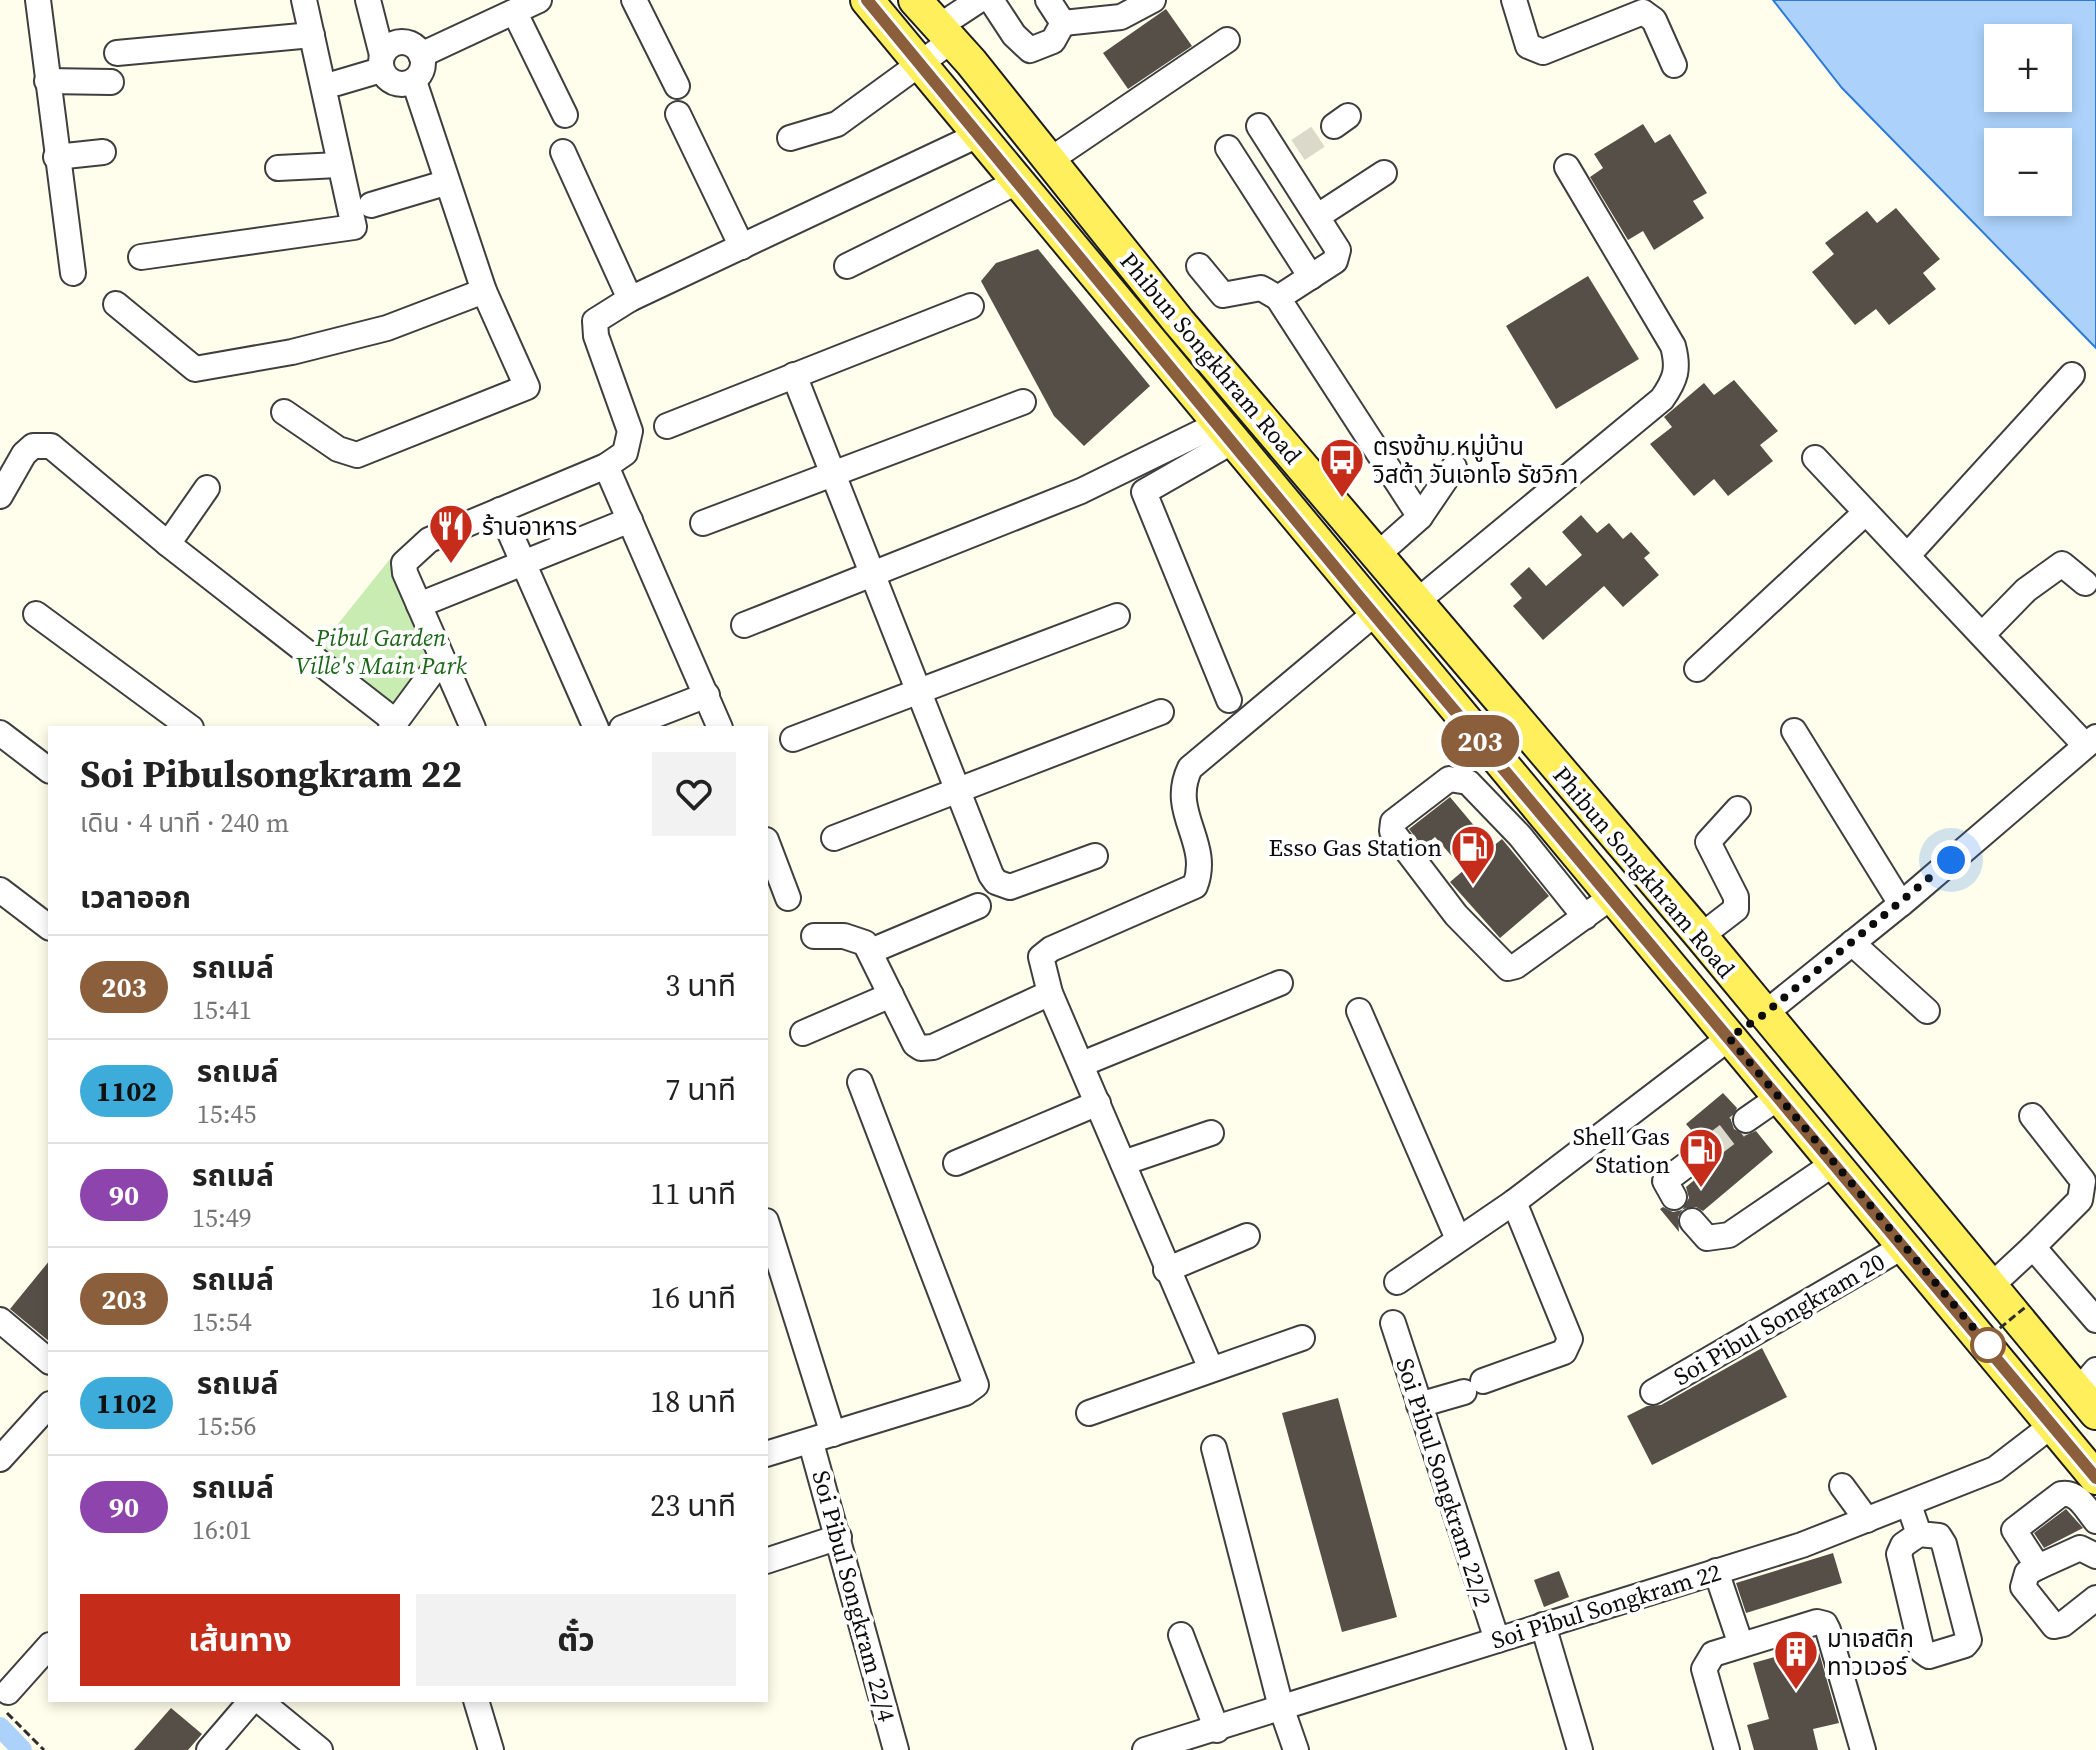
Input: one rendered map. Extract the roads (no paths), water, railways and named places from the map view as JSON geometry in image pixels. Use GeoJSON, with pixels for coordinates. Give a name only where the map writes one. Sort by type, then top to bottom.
{"type":"FeatureCollection","features":[{"type":"Feature","properties":{"kind":"main road","name":"Phibun Songkhram Road"},"geometry":{"type":"LineString","coordinates":[[915,0],[1050,160],[1179,322],[1701,936],[1990,1287],[2090,1391]]}},
{"type":"Feature","properties":{"kind":"main road","name":"Phibun Songkhram Road"},"geometry":{"type":"LineString","coordinates":[[876,3],[919,64],[1519,788],[1598,907],[1729,1038],[2096,1478]]}},
{"type":"Feature","properties":{"kind":"main road"},"geometry":{"type":"LineString","coordinates":[[1729,1038],[1763,1015]]}},
{"type":"Feature","properties":{"kind":"street"},"geometry":{"type":"LineString","coordinates":[[38,0],[73,273]]}},
{"type":"Feature","properties":{"kind":"street"},"geometry":{"type":"LineString","coordinates":[[141,257],[354,227],[304,0]]}},
{"type":"Feature","properties":{"kind":"street"},"geometry":{"type":"LineString","coordinates":[[368,0],[387,79],[398,84],[414,81],[421,72],[421,55]]}},
{"type":"Feature","properties":{"kind":"street"},"geometry":{"type":"LineString","coordinates":[[421,55],[502,11],[539,0]]}},
{"type":"Feature","properties":{"kind":"street"},"geometry":{"type":"LineString","coordinates":[[634,0],[677,86]]}},
{"type":"Feature","properties":{"kind":"street"},"geometry":{"type":"LineString","coordinates":[[790,138],[831,128],[919,64],[979,0]]}},
{"type":"Feature","properties":{"kind":"street"},"geometry":{"type":"LineString","coordinates":[[991,0],[1014,35],[1030,50],[1053,41],[1063,23]]}},
{"type":"Feature","properties":{"kind":"street"},"geometry":{"type":"LineString","coordinates":[[1048,0],[1063,23]]}},
{"type":"Feature","properties":{"kind":"street"},"geometry":{"type":"LineString","coordinates":[[1063,23],[1121,17],[1153,0]]}},
{"type":"Feature","properties":{"kind":"street"},"geometry":{"type":"LineString","coordinates":[[1514,0],[1528,46],[1535,51],[1543,52],[1643,12],[1654,20],[1674,65]]}},
{"type":"Feature","properties":{"kind":"street"},"geometry":{"type":"LineString","coordinates":[[502,11],[565,115]]}},
{"type":"Feature","properties":{"kind":"street"},"geometry":{"type":"LineString","coordinates":[[117,53],[312,35]]}},
{"type":"Feature","properties":{"kind":"street"},"geometry":{"type":"LineString","coordinates":[[1050,160],[1227,40]]}},
{"type":"Feature","properties":{"kind":"street"},"geometry":{"type":"LineString","coordinates":[[337,83],[381,63],[391,45],[405,42],[421,55]]}},
{"type":"Feature","properties":{"kind":"street"},"geometry":{"type":"LineString","coordinates":[[47,81],[111,82]]}},
{"type":"Feature","properties":{"kind":"street"},"geometry":{"type":"LineString","coordinates":[[284,412],[338,449],[357,455],[527,387],[484,291],[445,183],[414,81]]}},
{"type":"Feature","properties":{"kind":"street"},"geometry":{"type":"LineString","coordinates":[[678,114],[742,247]]}},
{"type":"Feature","properties":{"kind":"street"},"geometry":{"type":"LineString","coordinates":[[1259,126],[1290,155],[1338,256],[1278,298]]}},
{"type":"Feature","properties":{"kind":"street"},"geometry":{"type":"LineString","coordinates":[[472,726],[404,563],[429,540],[606,466],[625,453],[630,431],[593,327],[595,321],[630,299],[978,135]]}},
{"type":"Feature","properties":{"kind":"street"},"geometry":{"type":"LineString","coordinates":[[1228,148],[1311,277]]}},
{"type":"Feature","properties":{"kind":"street"},"geometry":{"type":"LineString","coordinates":[[56,157],[103,152]]}},
{"type":"Feature","properties":{"kind":"street"},"geometry":{"type":"LineString","coordinates":[[563,152],[630,299]]}},
{"type":"Feature","properties":{"kind":"street"},"geometry":{"type":"LineString","coordinates":[[278,168],[338,165]]}},
{"type":"Feature","properties":{"kind":"street"},"geometry":{"type":"LineString","coordinates":[[1415,603],[1662,399],[1674,382],[1678,366],[1673,346],[1567,167]]}},
{"type":"Feature","properties":{"kind":"street"},"geometry":{"type":"LineString","coordinates":[[1318,216],[1384,173]]}},
{"type":"Feature","properties":{"kind":"street"},"geometry":{"type":"LineString","coordinates":[[847,266],[1019,181]]}},
{"type":"Feature","properties":{"kind":"street"},"geometry":{"type":"LineString","coordinates":[[371,205],[445,183]]}},
{"type":"Feature","properties":{"kind":"street"},"geometry":{"type":"LineString","coordinates":[[1199,266],[1223,295],[1261,288],[1278,298],[1420,517]]}},
{"type":"Feature","properties":{"kind":"street"},"geometry":{"type":"LineString","coordinates":[[116,304],[195,369],[292,352],[387,328],[484,291]]}},
{"type":"Feature","properties":{"kind":"street"},"geometry":{"type":"LineString","coordinates":[[667,426],[971,306]]}},
{"type":"Feature","properties":{"kind":"street"},"geometry":{"type":"LineString","coordinates":[[794,375],[830,473],[991,875],[1002,886],[1010,887],[1095,856]]}},
{"type":"Feature","properties":{"kind":"street"},"geometry":{"type":"LineString","coordinates":[[1908,555],[2072,375]]}},
{"type":"Feature","properties":{"kind":"street"},"geometry":{"type":"LineString","coordinates":[[703,523],[1023,402]]}},
{"type":"Feature","properties":{"kind":"street"},"geometry":{"type":"LineString","coordinates":[[744,625],[1225,432]]}},
{"type":"Feature","properties":{"kind":"street"},"geometry":{"type":"LineString","coordinates":[[1225,432],[1144,492],[1229,700]]}},
{"type":"Feature","properties":{"kind":"street"},"geometry":{"type":"LineString","coordinates":[[0,496],[24,454],[33,446],[51,446],[394,725],[442,659]]}},
{"type":"Feature","properties":{"kind":"street"},"geometry":{"type":"LineString","coordinates":[[1763,1015],[1901,904],[2091,741],[1983,634],[1815,458]]}},
{"type":"Feature","properties":{"kind":"street"},"geometry":{"type":"LineString","coordinates":[[606,466],[719,726]]}},
{"type":"Feature","properties":{"kind":"street"},"geometry":{"type":"LineString","coordinates":[[1376,556],[1420,517],[1454,467]]}},
{"type":"Feature","properties":{"kind":"street"},"geometry":{"type":"LineString","coordinates":[[168,544],[207,488]]}},
{"type":"Feature","properties":{"kind":"street"},"geometry":{"type":"LineString","coordinates":[[500,510],[595,726]]}},
{"type":"Feature","properties":{"kind":"street"},"geometry":{"type":"LineString","coordinates":[[1697,669],[1865,513]]}},
{"type":"Feature","properties":{"kind":"street"},"geometry":{"type":"LineString","coordinates":[[419,605],[630,520]]}},
{"type":"Feature","properties":{"kind":"street"},"geometry":{"type":"LineString","coordinates":[[1983,634],[2026,590],[2062,564],[2085,583]]}},
{"type":"Feature","properties":{"kind":"street"},"geometry":{"type":"LineString","coordinates":[[36,614],[188,726]]}},
{"type":"Feature","properties":{"kind":"street"},"geometry":{"type":"LineString","coordinates":[[1211,1369],[1050,993],[1041,957],[1051,949],[1195,886],[1202,864],[1182,800],[1182,784],[1190,768],[1374,614]]}},
{"type":"Feature","properties":{"kind":"street"},"geometry":{"type":"LineString","coordinates":[[793,739],[1117,616]]}},
{"type":"Feature","properties":{"kind":"street"},"geometry":{"type":"LineString","coordinates":[[627,726],[707,695]]}},
{"type":"Feature","properties":{"kind":"street"},"geometry":{"type":"LineString","coordinates":[[834,838],[1161,712]]}},
{"type":"Feature","properties":{"kind":"street"},"geometry":{"type":"LineString","coordinates":[[1794,731],[1901,904]]}},
{"type":"Feature","properties":{"kind":"street"},"geometry":{"type":"LineString","coordinates":[[0,733],[48,769]]}},
{"type":"Feature","properties":{"kind":"street"},"geometry":{"type":"LineString","coordinates":[[1449,779],[1468,782],[1598,907],[1516,966],[1502,965],[1456,915],[1392,831],[1393,822],[1449,779]]}},
{"type":"Feature","properties":{"kind":"street"},"geometry":{"type":"LineString","coordinates":[[1494,809],[1519,788]]}},
{"type":"Feature","properties":{"kind":"street"},"geometry":{"type":"LineString","coordinates":[[1701,936],[1736,909],[1736,897],[1708,842],[1738,809]]}},
{"type":"Feature","properties":{"kind":"street"},"geometry":{"type":"LineString","coordinates":[[768,845],[788,898]]}},
{"type":"Feature","properties":{"kind":"street"},"geometry":{"type":"LineString","coordinates":[[2,896],[48,927]]}},
{"type":"Feature","properties":{"kind":"street"},"geometry":{"type":"LineString","coordinates":[[871,951],[978,906]]}},
{"type":"Feature","properties":{"kind":"street"},"geometry":{"type":"LineString","coordinates":[[814,936],[859,939],[871,951],[915,1044],[921,1048],[933,1047],[1050,993]]}},
{"type":"Feature","properties":{"kind":"street"},"geometry":{"type":"LineString","coordinates":[[1852,943],[1927,1011]]}},
{"type":"Feature","properties":{"kind":"street"},"geometry":{"type":"LineString","coordinates":[[1082,1064],[1280,983]]}},
{"type":"Feature","properties":{"kind":"street"},"geometry":{"type":"LineString","coordinates":[[803,1033],[891,995]]}},
{"type":"Feature","properties":{"kind":"street"},"geometry":{"type":"LineString","coordinates":[[1359,1011],[1458,1239]]}},
{"type":"Feature","properties":{"kind":"street"},"geometry":{"type":"LineString","coordinates":[[1397,1282],[1514,1202],[1729,1038]]}},
{"type":"Feature","properties":{"kind":"street"},"geometry":{"type":"LineString","coordinates":[[768,1453],[965,1393],[976,1385],[860,1082]]}},
{"type":"Feature","properties":{"kind":"street"},"geometry":{"type":"LineString","coordinates":[[1746,1120],[1779,1097]]}},
{"type":"Feature","properties":{"kind":"street"},"geometry":{"type":"LineString","coordinates":[[956,1163],[1098,1103]]}},
{"type":"Feature","properties":{"kind":"street"},"geometry":{"type":"LineString","coordinates":[[1990,1287],[2080,1200],[2083,1181],[2032,1116]]}},
{"type":"Feature","properties":{"kind":"street"},"geometry":{"type":"LineString","coordinates":[[1123,1163],[1211,1133]]}},
{"type":"Feature","properties":{"kind":"street"},"geometry":{"type":"LineString","coordinates":[[1674,1197],[1665,1181],[1708,1149]]}},
{"type":"Feature","properties":{"kind":"street"},"geometry":{"type":"LineString","coordinates":[[1692,1221],[1707,1238],[1729,1235],[1833,1164]]}},
{"type":"Feature","properties":{"kind":"street"},"geometry":{"type":"LineString","coordinates":[[1419,1405],[1564,1352],[1570,1339],[1514,1202]]}},
{"type":"Feature","properties":{"kind":"street","name":"Soi Pibul Songkram 22/4"},"geometry":{"type":"LineString","coordinates":[[768,1229],[822,1438],[839,1537],[896,1750]]}},
{"type":"Feature","properties":{"kind":"street"},"geometry":{"type":"LineString","coordinates":[[1166,1270],[1247,1236]]}},
{"type":"Feature","properties":{"kind":"street","name":"Soi Pibul Songkram 20"},"geometry":{"type":"LineString","coordinates":[[1653,1392],[1904,1246]]}},
{"type":"Feature","properties":{"kind":"street"},"geometry":{"type":"LineString","coordinates":[[2033,1247],[2096,1320]]}},
{"type":"Feature","properties":{"kind":"street"},"geometry":{"type":"LineString","coordinates":[[0,1320],[48,1360]]}},
{"type":"Feature","properties":{"kind":"street","name":"Soi Pibul Songkram 22/2"},"geometry":{"type":"LineString","coordinates":[[1393,1323],[1497,1640]]}},
{"type":"Feature","properties":{"kind":"street"},"geometry":{"type":"LineString","coordinates":[[1089,1413],[1302,1338]]}},
{"type":"Feature","properties":{"kind":"street"},"geometry":{"type":"LineString","coordinates":[[0,1459],[48,1406]]}},
{"type":"Feature","properties":{"kind":"street","name":"Soi Pibul Songkram 22"},"geometry":{"type":"LineString","coordinates":[[1153,1749],[1716,1571],[1909,1505],[1995,1469],[2051,1426]]}},
{"type":"Feature","properties":{"kind":"street"},"geometry":{"type":"LineString","coordinates":[[1214,1448],[1281,1707],[1296,1750]]}},
{"type":"Feature","properties":{"kind":"street"},"geometry":{"type":"LineString","coordinates":[[1842,1486],[1867,1520]]}},
{"type":"Feature","properties":{"kind":"street"},"geometry":{"type":"LineString","coordinates":[[2038,1567],[2016,1537],[2017,1525],[2061,1494],[2069,1492],[2096,1521]]}},
{"type":"Feature","properties":{"kind":"street"},"geometry":{"type":"LineString","coordinates":[[1909,1505],[1919,1534]]}},
{"type":"Feature","properties":{"kind":"street"},"geometry":{"type":"LineString","coordinates":[[1919,1534],[1939,1536],[1944,1544],[1969,1640],[1965,1645],[1929,1656],[1922,1651],[1899,1554],[1903,1545],[1919,1534]]}},
{"type":"Feature","properties":{"kind":"street"},"geometry":{"type":"LineString","coordinates":[[768,1560],[839,1537]]}},
{"type":"Feature","properties":{"kind":"street"},"geometry":{"type":"LineString","coordinates":[[2096,1556],[2080,1548],[2027,1573],[2023,1587],[2054,1626],[2063,1624],[2096,1598]]}},
{"type":"Feature","properties":{"kind":"street"},"geometry":{"type":"LineString","coordinates":[[1716,1571],[1741,1645]]}},
{"type":"Feature","properties":{"kind":"street"},"geometry":{"type":"LineString","coordinates":[[1727,1750],[1704,1669],[1713,1654],[1817,1622],[1825,1624],[1863,1750]]}},
{"type":"Feature","properties":{"kind":"street"},"geometry":{"type":"LineString","coordinates":[[1543,1625],[1580,1750]]}},
{"type":"Feature","properties":{"kind":"street"},"geometry":{"type":"LineString","coordinates":[[1181,1635],[1217,1730]]}},
{"type":"Feature","properties":{"kind":"street"},"geometry":{"type":"LineString","coordinates":[[4,1698],[48,1647]]}},
{"type":"Feature","properties":{"kind":"street"},"geometry":{"type":"LineString","coordinates":[[209,1750],[250,1702]]}},
{"type":"Feature","properties":{"kind":"street"},"geometry":{"type":"LineString","coordinates":[[261,1702],[320,1750]]}},
{"type":"Feature","properties":{"kind":"street"},"geometry":{"type":"LineString","coordinates":[[483,1702],[491,1750]]}},
{"type":"Feature","properties":{"kind":"water"},"geometry":{"type":"Polygon","coordinates":[[[1773,0],[2096,0],[2096,348],[1842,88],[1773,0]]]}},
{"type":"Feature","properties":{"kind":"waterway"},"geometry":{"type":"LineString","coordinates":[[0,1727],[22,1750]]}},
{"type":"Feature","properties":{"kind":"tunnel"},"geometry":{"type":"LineString","coordinates":[[1298,150],[1334,126]]}},
{"type":"Feature","properties":{"kind":"tunnel"},"geometry":{"type":"LineString","coordinates":[[1708,1149],[1746,1120]]}},
{"type":"Feature","properties":{"kind":"place","name":"ตรงข้าม หมู่บ้าน วิสต้า วันเอทโอ รัชวิภา"},"geometry":{"type":"Point","coordinates":[1342,499]}},
{"type":"Feature","properties":{"kind":"place","name":"ร้านอาหาร"},"geometry":{"type":"Point","coordinates":[451,565]}},
{"type":"Feature","properties":{"kind":"place","name":"Esso Gas Station"},"geometry":{"type":"Point","coordinates":[1473,886]}},
{"type":"Feature","properties":{"kind":"place","name":"Shell Gas Station"},"geometry":{"type":"Point","coordinates":[1701,1189]}},
{"type":"Feature","properties":{"kind":"place","name":"มาเจสติก ทาวเวอร์"},"geometry":{"type":"Point","coordinates":[1796,1691]}},
{"type":"Feature","properties":{"kind":"park label","name":"Pibul Garden Ville's Main Park"},"geometry":{"type":"Point","coordinates":[381,651]}}]}
